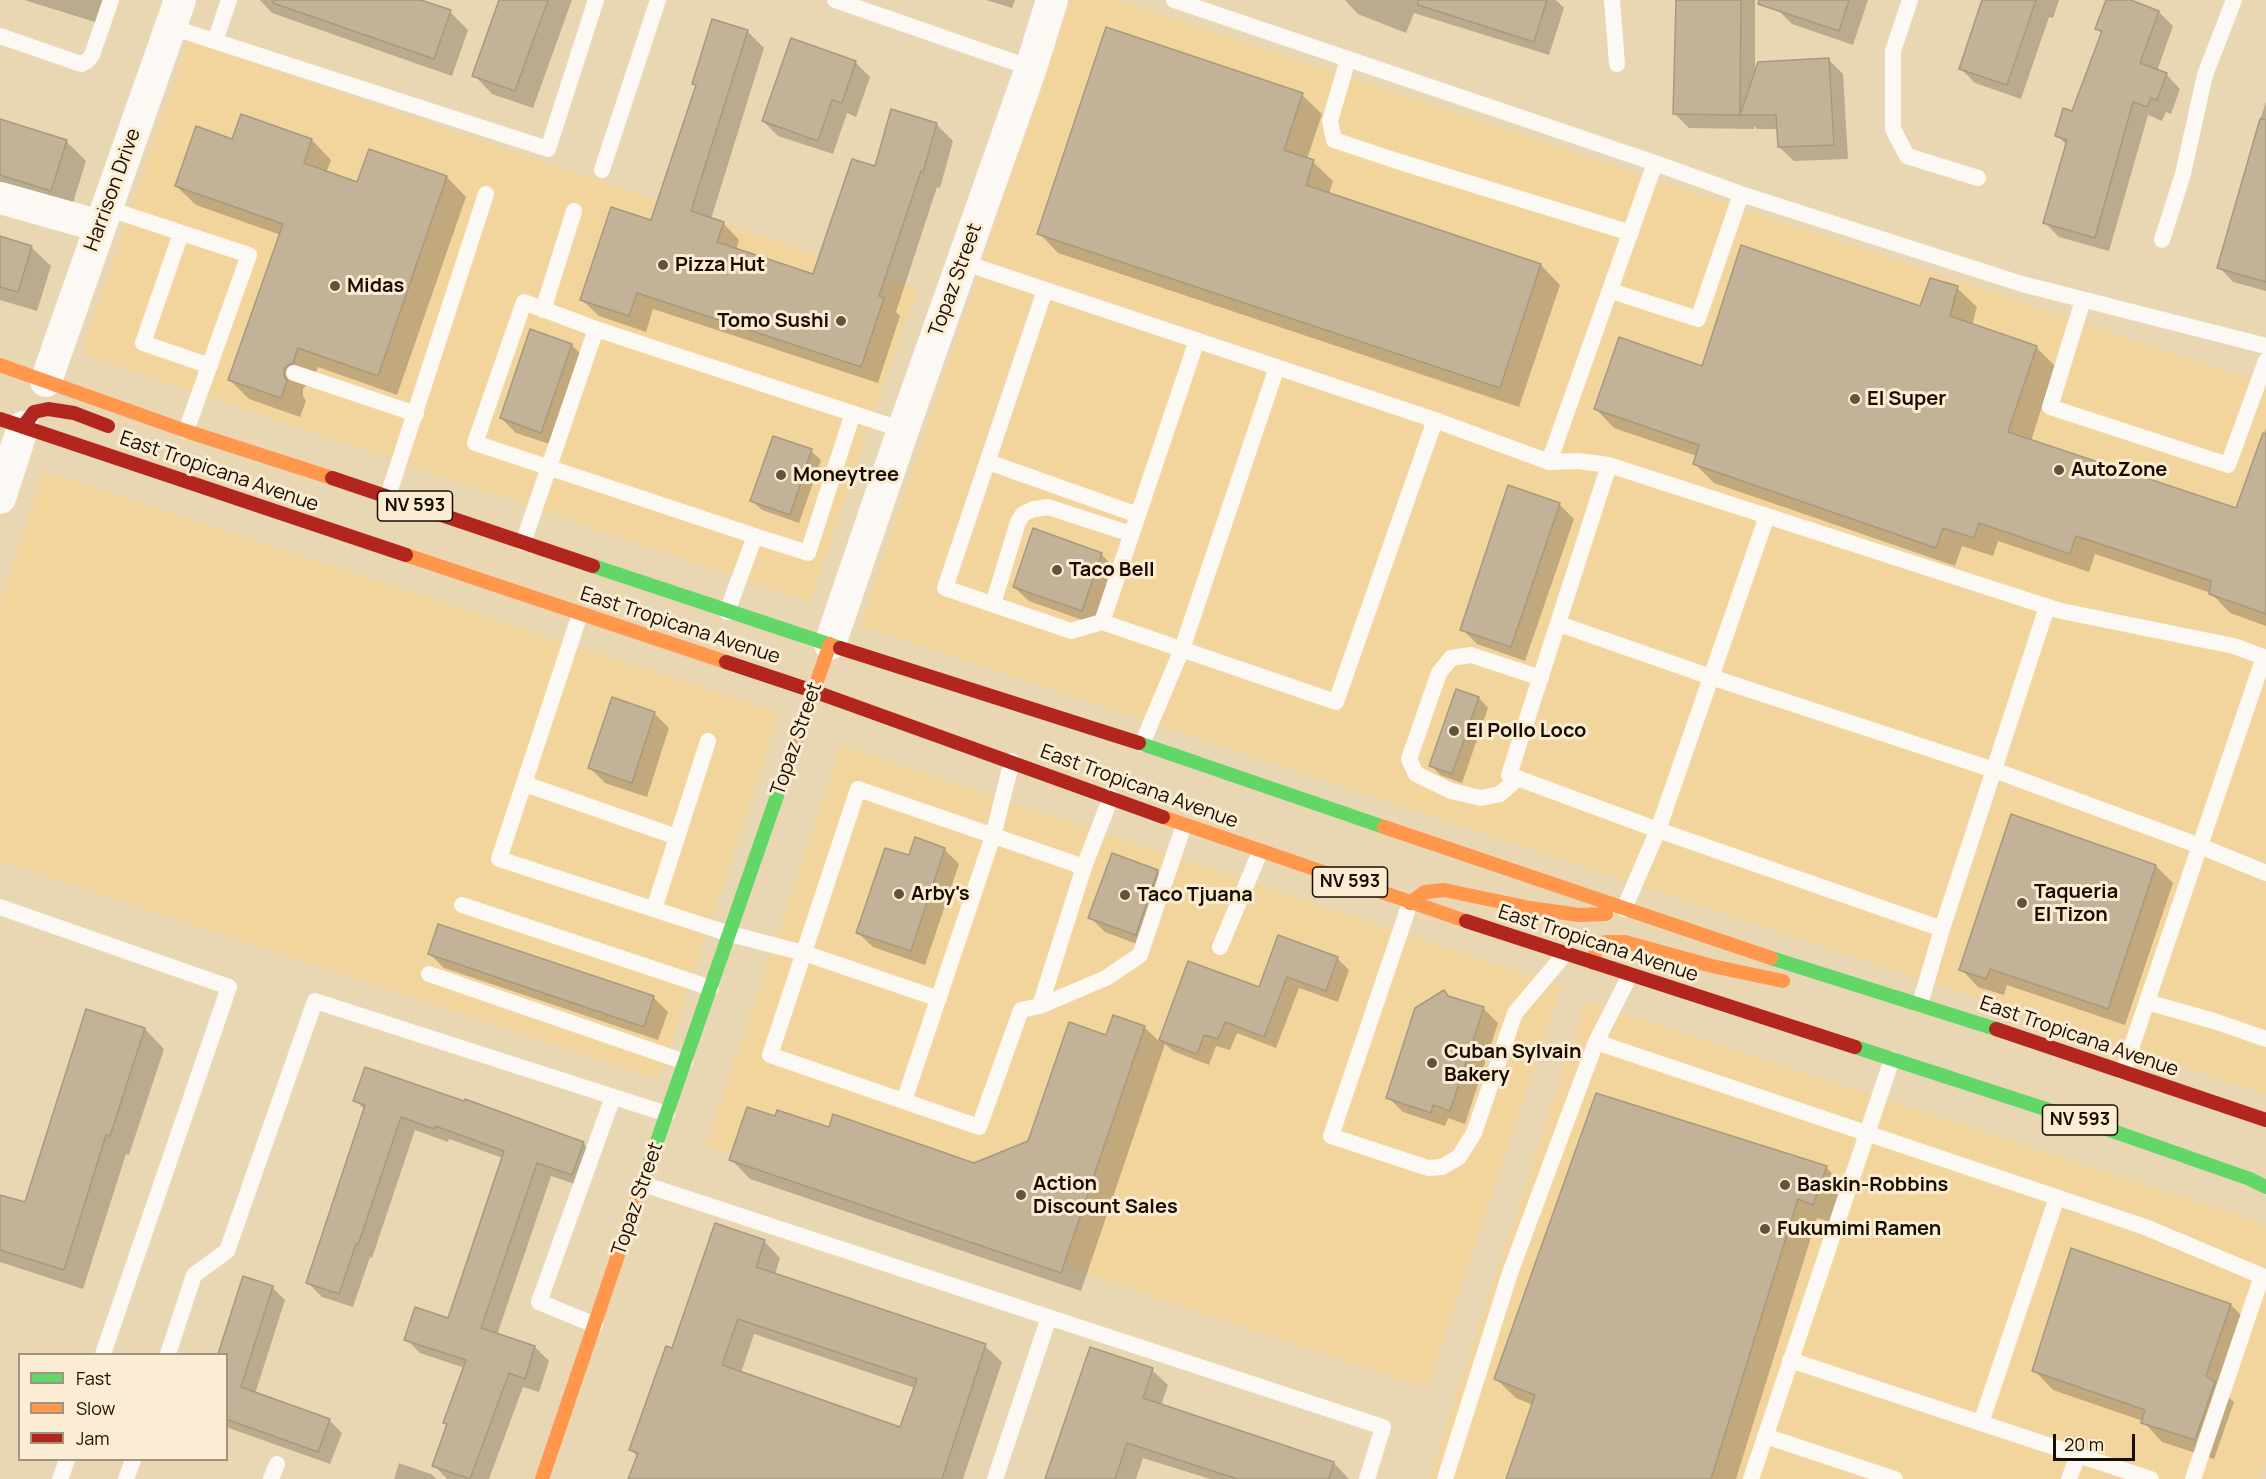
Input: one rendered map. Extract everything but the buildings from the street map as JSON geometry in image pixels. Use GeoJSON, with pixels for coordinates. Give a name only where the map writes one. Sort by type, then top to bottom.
{"type":"FeatureCollection","features":[{"type":"Feature","properties":{"kind":"main road","name":"East Tropicana Avenue"},"geometry":{"type":"LineString","coordinates":[[0,365],[34,385],[388,496],[727,612],[1142,744],[1880,994],[1920,1004],[2265,1117]]}},
{"type":"Feature","properties":{"kind":"main road"},"geometry":{"type":"LineString","coordinates":[[11,423],[34,412],[48,409],[74,413],[120,429]]}},
{"type":"Feature","properties":{"kind":"main road","name":"East Tropicana Avenue"},"geometry":{"type":"LineString","coordinates":[[11,423],[813,691],[1260,852],[1410,903],[2104,1128],[2250,1179],[2266,1187]]}},
{"type":"Feature","properties":{"kind":"main road"},"geometry":{"type":"LineString","coordinates":[[159,434],[186,431]]}},
{"type":"Feature","properties":{"kind":"main road","name":"Topaz Street"},"geometry":{"type":"LineString","coordinates":[[543,1479],[684,1062],[830,644]]}},
{"type":"Feature","properties":{"kind":"main road"},"geometry":{"type":"LineString","coordinates":[[1410,903],[1425,892],[1444,890],[1530,908],[1579,915],[1604,915],[1624,909]]}},
{"type":"Feature","properties":{"kind":"main road"},"geometry":{"type":"LineString","coordinates":[[1593,963],[1596,951],[1605,942],[1625,942],[1712,966],[1794,983]]}},
{"type":"Feature","properties":{"kind":"main road"},"geometry":{"type":"LineString","coordinates":[[1818,987],[1880,994]]}},
{"type":"Feature","properties":{"kind":"street","name":"Topaz Street"},"geometry":{"type":"LineString","coordinates":[[830,644],[1031,68],[1052,0]]}},
{"type":"Feature","properties":{"kind":"street","name":"Harrison Drive"},"geometry":{"type":"LineString","coordinates":[[34,385],[103,217],[175,13]]}},
{"type":"Feature","properties":{"kind":"street"},"geometry":{"type":"LineString","coordinates":[[0,198],[103,217]]}},
{"type":"Feature","properties":{"kind":"street"},"geometry":{"type":"LineString","coordinates":[[0,498],[11,423]]}},
{"type":"Feature","properties":{"kind":"lane"},"geometry":{"type":"LineString","coordinates":[[0,36],[81,64],[92,55],[111,0]]}},
{"type":"Feature","properties":{"kind":"lane"},"geometry":{"type":"LineString","coordinates":[[215,41],[229,0]]}},
{"type":"Feature","properties":{"kind":"lane"},"geometry":{"type":"LineString","coordinates":[[175,13],[215,41],[548,149],[597,0]]}},
{"type":"Feature","properties":{"kind":"lane"},"geometry":{"type":"LineString","coordinates":[[602,170],[658,0]]}},
{"type":"Feature","properties":{"kind":"lane"},"geometry":{"type":"LineString","coordinates":[[835,0],[1031,68]]}},
{"type":"Feature","properties":{"kind":"lane"},"geometry":{"type":"LineString","coordinates":[[1174,0],[1741,194],[2022,284],[2266,346]]}},
{"type":"Feature","properties":{"kind":"lane"},"geometry":{"type":"LineString","coordinates":[[1612,0],[1617,64]]}},
{"type":"Feature","properties":{"kind":"lane"},"geometry":{"type":"LineString","coordinates":[[1910,0],[1893,51],[1893,129],[1907,156],[1978,178]]}},
{"type":"Feature","properties":{"kind":"lane"},"geometry":{"type":"LineString","coordinates":[[2162,240],[2183,174],[2205,75],[2234,0]]}},
{"type":"Feature","properties":{"kind":"lane"},"geometry":{"type":"LineString","coordinates":[[1348,59],[1330,121],[1334,140],[1631,233]]}},
{"type":"Feature","properties":{"kind":"lane"},"geometry":{"type":"LineString","coordinates":[[1549,462],[1655,163]]}},
{"type":"Feature","properties":{"kind":"lane"},"geometry":{"type":"LineString","coordinates":[[388,496],[486,194]]}},
{"type":"Feature","properties":{"kind":"lane"},"geometry":{"type":"LineString","coordinates":[[1611,291],[1698,319],[1741,194]]}},
{"type":"Feature","properties":{"kind":"lane"},"geometry":{"type":"LineString","coordinates":[[543,310],[574,211]]}},
{"type":"Feature","properties":{"kind":"lane"},"geometry":{"type":"LineString","coordinates":[[103,217],[181,233],[249,255],[186,431]]}},
{"type":"Feature","properties":{"kind":"lane"},"geometry":{"type":"LineString","coordinates":[[181,233],[143,343],[210,366]]}},
{"type":"Feature","properties":{"kind":"lane"},"geometry":{"type":"LineString","coordinates":[[962,262],[1436,420],[1549,462],[1578,461],[1609,465],[2061,611],[2234,646],[2265,657],[2123,1072]]}},
{"type":"Feature","properties":{"kind":"lane"},"geometry":{"type":"LineString","coordinates":[[1045,290],[945,588],[1071,631],[1102,622],[1336,702],[1436,420]]}},
{"type":"Feature","properties":{"kind":"lane"},"geometry":{"type":"LineString","coordinates":[[2083,300],[2050,407],[2228,465],[2266,361]]}},
{"type":"Feature","properties":{"kind":"lane"},"geometry":{"type":"LineString","coordinates":[[853,413],[808,553],[548,469],[476,443],[524,302],[596,329],[853,413],[903,430]]}},
{"type":"Feature","properties":{"kind":"lane"},"geometry":{"type":"LineString","coordinates":[[523,543],[596,329]]}},
{"type":"Feature","properties":{"kind":"lane"},"geometry":{"type":"LineString","coordinates":[[1102,622],[1197,340]]}},
{"type":"Feature","properties":{"kind":"lane"},"geometry":{"type":"LineString","coordinates":[[1142,744],[1182,649],[1277,367]]}},
{"type":"Feature","properties":{"kind":"lane"},"geometry":{"type":"LineString","coordinates":[[294,373],[416,414]]}},
{"type":"Feature","properties":{"kind":"lane"},"geometry":{"type":"LineString","coordinates":[[988,462],[1138,515]]}},
{"type":"Feature","properties":{"kind":"lane"},"geometry":{"type":"LineString","coordinates":[[1609,465],[1509,775],[1658,830],[1942,928]]}},
{"type":"Feature","properties":{"kind":"lane"},"geometry":{"type":"LineString","coordinates":[[993,604],[1023,514],[1034,509],[1048,507],[1131,534]]}},
{"type":"Feature","properties":{"kind":"lane"},"geometry":{"type":"LineString","coordinates":[[1624,909],[1658,830],[1767,516]]}},
{"type":"Feature","properties":{"kind":"lane"},"geometry":{"type":"LineString","coordinates":[[727,612],[755,536]]}},
{"type":"Feature","properties":{"kind":"lane"},"geometry":{"type":"LineString","coordinates":[[1920,1004],[1942,928],[2047,606]]}},
{"type":"Feature","properties":{"kind":"lane"},"geometry":{"type":"LineString","coordinates":[[580,614],[499,860],[730,934],[804,953],[939,999]]}},
{"type":"Feature","properties":{"kind":"lane"},"geometry":{"type":"LineString","coordinates":[[1559,624],[1711,677],[1994,770],[2200,846],[2266,873]]}},
{"type":"Feature","properties":{"kind":"lane"},"geometry":{"type":"LineString","coordinates":[[1518,778],[1500,794],[1481,798],[1451,791],[1416,774],[1410,759],[1439,673],[1451,658],[1471,655],[1541,678]]}},
{"type":"Feature","properties":{"kind":"lane"},"geometry":{"type":"LineString","coordinates":[[654,909],[708,741]]}},
{"type":"Feature","properties":{"kind":"lane"},"geometry":{"type":"LineString","coordinates":[[904,1101],[993,836],[1012,761]]}},
{"type":"Feature","properties":{"kind":"lane"},"geometry":{"type":"LineString","coordinates":[[525,784],[677,837]]}},
{"type":"Feature","properties":{"kind":"lane"},"geometry":{"type":"LineString","coordinates":[[1084,867],[858,789],[770,1055],[979,1127],[1021,1010],[1040,1006],[1106,978],[1140,955],[1184,825]]}},
{"type":"Feature","properties":{"kind":"lane"},"geometry":{"type":"LineString","coordinates":[[1040,1006],[1084,867],[1111,798]]}},
{"type":"Feature","properties":{"kind":"lane"},"geometry":{"type":"LineString","coordinates":[[1220,947],[1260,852]]}},
{"type":"Feature","properties":{"kind":"lane"},"geometry":{"type":"LineString","coordinates":[[1410,903],[1331,1136],[1428,1168],[1442,1167],[1459,1156],[1474,1133],[1515,1013],[1565,954]]}},
{"type":"Feature","properties":{"kind":"lane"},"geometry":{"type":"LineString","coordinates":[[462,905],[711,988]]}},
{"type":"Feature","properties":{"kind":"lane"},"geometry":{"type":"LineString","coordinates":[[0,908],[229,987],[103,1353]]}},
{"type":"Feature","properties":{"kind":"lane"},"geometry":{"type":"LineString","coordinates":[[429,974],[684,1062]]}},
{"type":"Feature","properties":{"kind":"lane"},"geometry":{"type":"LineString","coordinates":[[1445,1479],[1510,1273],[1596,1042],[1630,975]]}},
{"type":"Feature","properties":{"kind":"lane"},"geometry":{"type":"LineString","coordinates":[[168,1353],[194,1275],[227,1251],[315,1001],[667,1114]]}},
{"type":"Feature","properties":{"kind":"lane"},"geometry":{"type":"LineString","coordinates":[[2147,1002],[2266,1039]]}},
{"type":"Feature","properties":{"kind":"lane"},"geometry":{"type":"LineString","coordinates":[[1596,1042],[2145,1227],[2262,1276],[2193,1479]]}},
{"type":"Feature","properties":{"kind":"lane"},"geometry":{"type":"LineString","coordinates":[[1751,1479],[1892,1059]]}},
{"type":"Feature","properties":{"kind":"lane"},"geometry":{"type":"LineString","coordinates":[[595,1325],[539,1302],[613,1097]]}},
{"type":"Feature","properties":{"kind":"lane"},"geometry":{"type":"LineString","coordinates":[[643,1184],[1383,1427],[1367,1479]]}},
{"type":"Feature","properties":{"kind":"lane"},"geometry":{"type":"LineString","coordinates":[[1981,1423],[2057,1197]]}},
{"type":"Feature","properties":{"kind":"lane"},"geometry":{"type":"LineString","coordinates":[[995,1479],[1049,1317]]}},
{"type":"Feature","properties":{"kind":"lane"},"geometry":{"type":"LineString","coordinates":[[1790,1360],[2151,1479]]}},
{"type":"Feature","properties":{"kind":"lane"},"geometry":{"type":"LineString","coordinates":[[1765,1436],[1895,1479]]}},
{"type":"Feature","properties":{"kind":"lane"},"geometry":{"type":"LineString","coordinates":[[2069,1479],[2078,1455]]}},
{"type":"Feature","properties":{"kind":"lane"},"geometry":{"type":"LineString","coordinates":[[60,1479],[67,1461]]}},
{"type":"Feature","properties":{"kind":"lane"},"geometry":{"type":"LineString","coordinates":[[126,1479],[133,1461]]}},
{"type":"Feature","properties":{"kind":"shaded area"},"geometry":{"type":"Polygon","coordinates":[[[1070,0],[1117,0],[2266,384],[2266,1095],[861,626],[1070,0]]]}},
{"type":"Feature","properties":{"kind":"shaded area"},"geometry":{"type":"Polygon","coordinates":[[[188,41],[917,289],[810,602],[82,354],[188,41]]]}},
{"type":"Feature","properties":{"kind":"shaded area"},"geometry":{"type":"Polygon","coordinates":[[[44,471],[780,713],[659,1079],[0,861],[0,603],[44,471]]]}},
{"type":"Feature","properties":{"kind":"shaded area"},"geometry":{"type":"Polygon","coordinates":[[[841,745],[1561,986],[1427,1388],[706,1146],[841,745]]]}},
{"type":"Feature","properties":{"kind":"shaded area"},"geometry":{"type":"Polygon","coordinates":[[[1586,1001],[2255,1221],[2266,1228],[2266,1459],[2259,1479],[1429,1479],[1586,1001]]]}},
{"type":"Feature","properties":{"kind":"traffic: fast"},"geometry":{"type":"LineString","coordinates":[[593,566],[840,648]]}},
{"type":"Feature","properties":{"kind":"traffic: fast"},"geometry":{"type":"LineString","coordinates":[[1139,743],[1384,827]]}},
{"type":"Feature","properties":{"kind":"traffic: fast"},"geometry":{"type":"LineString","coordinates":[[636,1202],[788,764]]}},
{"type":"Feature","properties":{"kind":"traffic: fast"},"geometry":{"type":"LineString","coordinates":[[1771,958],[1996,1029]]}},
{"type":"Feature","properties":{"kind":"traffic: fast"},"geometry":{"type":"LineString","coordinates":[[1855,1047],[2104,1128],[2250,1179],[2266,1187]]}},
{"type":"Feature","properties":{"kind":"traffic: slow"},"geometry":{"type":"LineString","coordinates":[[0,365],[186,431],[332,478]]}},
{"type":"Feature","properties":{"kind":"traffic: slow"},"geometry":{"type":"LineString","coordinates":[[406,555],[726,662]]}},
{"type":"Feature","properties":{"kind":"traffic: slow"},"geometry":{"type":"LineString","coordinates":[[788,764],[830,644]]}},
{"type":"Feature","properties":{"kind":"traffic: slow"},"geometry":{"type":"LineString","coordinates":[[1163,817],[1466,921]]}},
{"type":"Feature","properties":{"kind":"traffic: slow"},"geometry":{"type":"LineString","coordinates":[[1384,827],[1771,958]]}},
{"type":"Feature","properties":{"kind":"traffic: slow"},"geometry":{"type":"LineString","coordinates":[[1410,903],[1425,892],[1444,890],[1530,908],[1579,915],[1606,914]]}},
{"type":"Feature","properties":{"kind":"traffic: slow"},"geometry":{"type":"LineString","coordinates":[[1593,963],[1596,950],[1605,942],[1625,942],[1712,966],[1783,981]]}},
{"type":"Feature","properties":{"kind":"traffic: slow"},"geometry":{"type":"LineString","coordinates":[[542,1479],[636,1202]]}},
{"type":"Feature","properties":{"kind":"traffic: jam"},"geometry":{"type":"LineString","coordinates":[[23,427],[34,412],[48,409],[74,413],[108,426]]}},
{"type":"Feature","properties":{"kind":"traffic: jam"},"geometry":{"type":"LineString","coordinates":[[0,419],[406,555]]}},
{"type":"Feature","properties":{"kind":"traffic: jam"},"geometry":{"type":"LineString","coordinates":[[332,478],[593,566]]}},
{"type":"Feature","properties":{"kind":"traffic: jam"},"geometry":{"type":"LineString","coordinates":[[840,648],[1139,743]]}},
{"type":"Feature","properties":{"kind":"traffic: jam"},"geometry":{"type":"LineString","coordinates":[[726,662],[1163,817]]}},
{"type":"Feature","properties":{"kind":"traffic: jam"},"geometry":{"type":"LineString","coordinates":[[1466,921],[1855,1047]]}},
{"type":"Feature","properties":{"kind":"traffic: jam"},"geometry":{"type":"LineString","coordinates":[[1996,1029],[2266,1120]]}},
{"type":"Feature","properties":{"kind":"place","name":"Pizza Hut"},"geometry":{"type":"Point","coordinates":[663,265]}},
{"type":"Feature","properties":{"kind":"place","name":"Midas"},"geometry":{"type":"Point","coordinates":[335,286]}},
{"type":"Feature","properties":{"kind":"place","name":"Tomo Sushi"},"geometry":{"type":"Point","coordinates":[841,321]}},
{"type":"Feature","properties":{"kind":"place","name":"El Super"},"geometry":{"type":"Point","coordinates":[1855,399]}},
{"type":"Feature","properties":{"kind":"place","name":"AutoZone"},"geometry":{"type":"Point","coordinates":[2059,470]}},
{"type":"Feature","properties":{"kind":"place","name":"Moneytree"},"geometry":{"type":"Point","coordinates":[781,475]}},
{"type":"Feature","properties":{"kind":"place","name":"Taco Bell"},"geometry":{"type":"Point","coordinates":[1057,570]}},
{"type":"Feature","properties":{"kind":"place","name":"El Pollo Loco"},"geometry":{"type":"Point","coordinates":[1454,731]}},
{"type":"Feature","properties":{"kind":"place","name":"Arby's"},"geometry":{"type":"Point","coordinates":[899,894]}},
{"type":"Feature","properties":{"kind":"place","name":"Taco Tjuana"},"geometry":{"type":"Point","coordinates":[1125,895]}},
{"type":"Feature","properties":{"kind":"place","name":"Taqueria El Tizon"},"geometry":{"type":"Point","coordinates":[2022,903]}},
{"type":"Feature","properties":{"kind":"place","name":"Cuban Sylvain Bakery"},"geometry":{"type":"Point","coordinates":[1432,1063]}},
{"type":"Feature","properties":{"kind":"place","name":"Baskin-Robbins"},"geometry":{"type":"Point","coordinates":[1785,1185]}},
{"type":"Feature","properties":{"kind":"place","name":"Action Discount Sales"},"geometry":{"type":"Point","coordinates":[1021,1195]}},
{"type":"Feature","properties":{"kind":"place","name":"Fukumimi Ramen"},"geometry":{"type":"Point","coordinates":[1765,1229]}}]}
